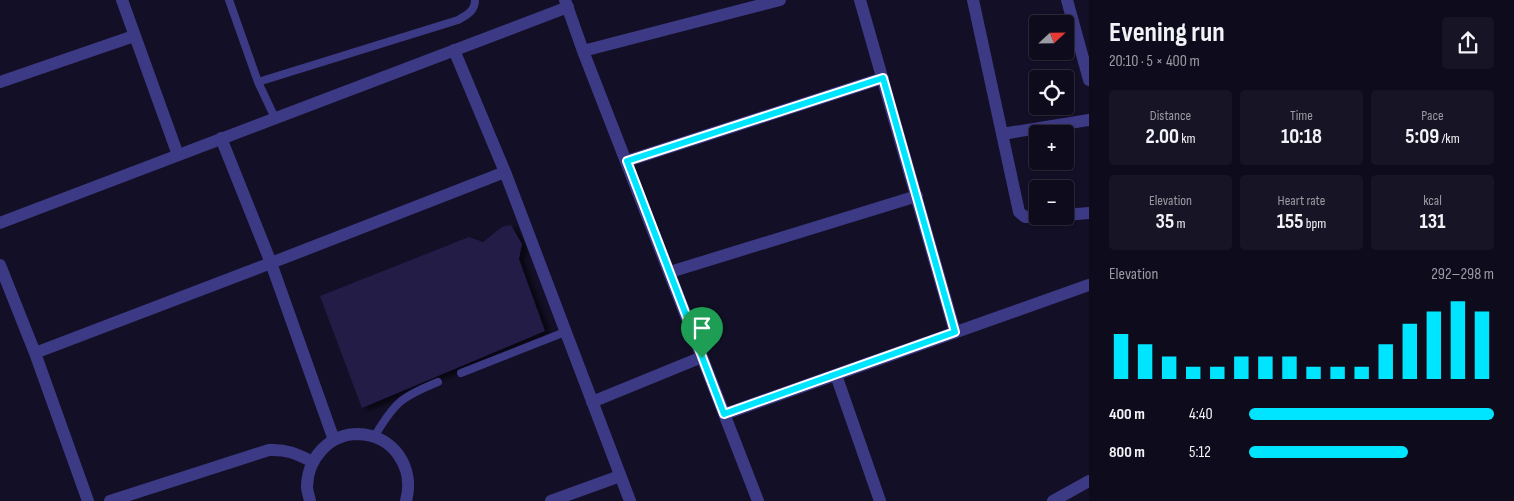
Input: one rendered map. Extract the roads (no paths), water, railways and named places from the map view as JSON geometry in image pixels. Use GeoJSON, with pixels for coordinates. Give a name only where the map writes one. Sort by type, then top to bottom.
{"type":"FeatureCollection","features":[{"type":"Feature","properties":{"kind":"street"},"geometry":{"type":"LineString","coordinates":[[122,0],[178,155]]}},
{"type":"Feature","properties":{"kind":"street"},"geometry":{"type":"LineString","coordinates":[[584,51],[780,0]]}},
{"type":"Feature","properties":{"kind":"street"},"geometry":{"type":"LineString","coordinates":[[860,0],[955,332]]}},
{"type":"Feature","properties":{"kind":"street"},"geometry":{"type":"LineString","coordinates":[[972,0],[1019,212],[1025,217],[1029,217]]}},
{"type":"Feature","properties":{"kind":"street"},"geometry":{"type":"LineString","coordinates":[[1067,0],[1089,80]]}},
{"type":"Feature","properties":{"kind":"street"},"geometry":{"type":"LineString","coordinates":[[0,223],[454,50],[566,3],[758,501]]}},
{"type":"Feature","properties":{"kind":"street"},"geometry":{"type":"LineString","coordinates":[[0,82],[134,36]]}},
{"type":"Feature","properties":{"kind":"street"},"geometry":{"type":"LineString","coordinates":[[454,50],[505,172],[630,501]]}},
{"type":"Feature","properties":{"kind":"street"},"geometry":{"type":"LineString","coordinates":[[627,161],[883,78]]}},
{"type":"Feature","properties":{"kind":"street"},"geometry":{"type":"LineString","coordinates":[[1002,134],[1089,120]]}},
{"type":"Feature","properties":{"kind":"street"},"geometry":{"type":"LineString","coordinates":[[221,138],[271,263],[334,440]]}},
{"type":"Feature","properties":{"kind":"street"},"geometry":{"type":"LineString","coordinates":[[35,353],[505,172]]}},
{"type":"Feature","properties":{"kind":"street"},"geometry":{"type":"LineString","coordinates":[[670,272],[917,196]]}},
{"type":"Feature","properties":{"kind":"street"},"geometry":{"type":"LineString","coordinates":[[1074,214],[1089,213]]}},
{"type":"Feature","properties":{"kind":"street"},"geometry":{"type":"LineString","coordinates":[[0,265],[35,353],[88,501]]}},
{"type":"Feature","properties":{"kind":"street"},"geometry":{"type":"LineString","coordinates":[[724,414],[1089,285]]}},
{"type":"Feature","properties":{"kind":"street"},"geometry":{"type":"LineString","coordinates":[[592,402],[702,358]]}},
{"type":"Feature","properties":{"kind":"street"},"geometry":{"type":"LineString","coordinates":[[836,375],[880,501]]}},
{"type":"Feature","properties":{"kind":"street"},"geometry":{"type":"LineString","coordinates":[[310,501],[307,488],[309,472],[315,456],[334,440],[358,434],[374,437],[389,445],[401,457],[408,473],[409,490],[406,501]]}},
{"type":"Feature","properties":{"kind":"street"},"geometry":{"type":"LineString","coordinates":[[110,501],[269,450],[283,449],[313,462]]}},
{"type":"Feature","properties":{"kind":"street"},"geometry":{"type":"LineString","coordinates":[[551,501],[620,476]]}},
{"type":"Feature","properties":{"kind":"street"},"geometry":{"type":"LineString","coordinates":[[1053,501],[1089,481]]}},
{"type":"Feature","properties":{"kind":"lane"},"geometry":{"type":"LineString","coordinates":[[229,0],[258,82],[275,118]]}},
{"type":"Feature","properties":{"kind":"lane"},"geometry":{"type":"LineString","coordinates":[[258,82],[458,20],[470,13],[475,6],[475,0]]}},
{"type":"Feature","properties":{"kind":"lane"},"geometry":{"type":"LineString","coordinates":[[461,373],[565,332]]}},
{"type":"Feature","properties":{"kind":"lane"},"geometry":{"type":"LineString","coordinates":[[374,437],[388,415],[400,401],[414,392],[438,382]]}}]}
